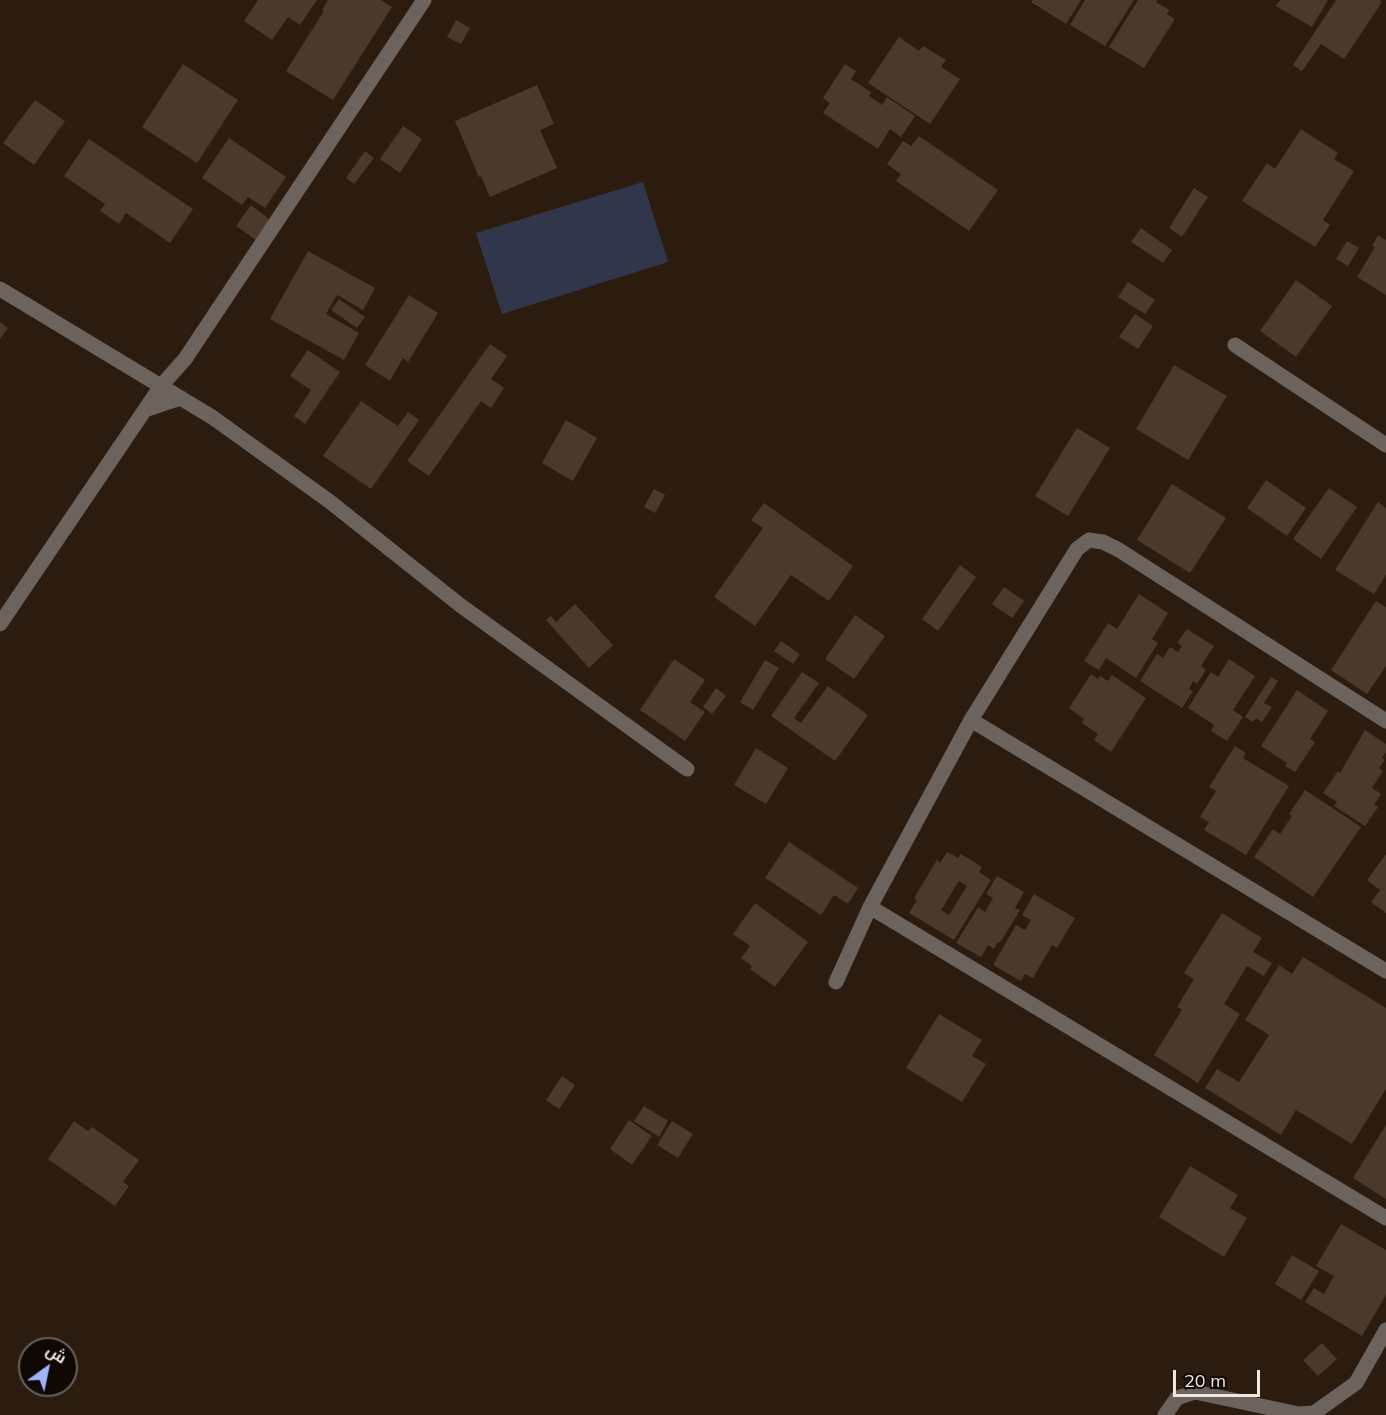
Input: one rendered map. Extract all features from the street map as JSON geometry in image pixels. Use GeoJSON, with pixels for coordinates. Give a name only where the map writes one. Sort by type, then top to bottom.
{"type":"FeatureCollection","features":[{"type":"Feature","properties":{"kind":"street"},"geometry":{"type":"LineString","coordinates":[[0,624],[144,410],[185,359],[424,0]]}},
{"type":"Feature","properties":{"kind":"street"},"geometry":{"type":"LineString","coordinates":[[0,289],[212,417],[329,501],[460,605],[687,769]]}},
{"type":"Feature","properties":{"kind":"street"},"geometry":{"type":"LineString","coordinates":[[1235,345],[1386,445]]}},
{"type":"Feature","properties":{"kind":"street"},"geometry":{"type":"LineString","coordinates":[[144,410],[181,398]]}},
{"type":"Feature","properties":{"kind":"street"},"geometry":{"type":"LineString","coordinates":[[836,982],[870,907],[971,720],[1077,549],[1089,540],[1103,542],[1119,550],[1386,721]]}},
{"type":"Feature","properties":{"kind":"street"},"geometry":{"type":"LineString","coordinates":[[971,720],[1386,971]]}},
{"type":"Feature","properties":{"kind":"street"},"geometry":{"type":"LineString","coordinates":[[870,907],[1386,1218]]}},
{"type":"Feature","properties":{"kind":"street"},"geometry":{"type":"LineString","coordinates":[[1165,1415],[1177,1398],[1195,1392],[1299,1414],[1314,1413],[1356,1383],[1386,1330]]}},
{"type":"Feature","properties":{"kind":"shaded area"},"geometry":{"type":"Polygon","coordinates":[[[643,182],[668,262],[502,314],[476,233],[643,182]]]}},
{"type":"Feature","properties":{"kind":"building"},"geometry":{"type":"Polygon","coordinates":[[[258,0],[317,0],[300,25],[288,17],[272,40],[244,21],[258,0]]]}},
{"type":"Feature","properties":{"kind":"building"},"geometry":{"type":"Polygon","coordinates":[[[328,0],[381,0],[392,7],[333,100],[286,71],[324,11],[322,10],[328,0]]]}},
{"type":"Feature","properties":{"kind":"building"},"geometry":{"type":"Polygon","coordinates":[[[1033,0],[1081,0],[1066,24],[1031,2],[1033,0]]]}},
{"type":"Feature","properties":{"kind":"building"},"geometry":{"type":"Polygon","coordinates":[[[1085,0],[1134,0],[1105,46],[1070,25],[1085,0]]]}},
{"type":"Feature","properties":{"kind":"building"},"geometry":{"type":"Polygon","coordinates":[[[1138,0],[1157,0],[1156,2],[1169,10],[1167,14],[1175,19],[1144,68],[1109,47],[1138,0]]]}},
{"type":"Feature","properties":{"kind":"building"},"geometry":{"type":"Polygon","coordinates":[[[1280,0],[1328,0],[1312,27],[1276,6],[1280,0]]]}},
{"type":"Feature","properties":{"kind":"building"},"geometry":{"type":"Polygon","coordinates":[[[1336,0],[1379,0],[1382,2],[1344,59],[1321,44],[1302,71],[1293,65],[1336,0]]]}},
{"type":"Feature","properties":{"kind":"building"},"geometry":{"type":"Polygon","coordinates":[[[456,20],[470,28],[461,44],[447,37],[456,20]]]}},
{"type":"Feature","properties":{"kind":"building"},"geometry":{"type":"Polygon","coordinates":[[[899,37],[919,51],[923,46],[946,60],[941,67],[960,79],[930,124],[868,83],[899,37]]]}},
{"type":"Feature","properties":{"kind":"building"},"geometry":{"type":"Polygon","coordinates":[[[183,64],[238,100],[197,163],[142,127],[183,64]]]}},
{"type":"Feature","properties":{"kind":"building"},"geometry":{"type":"Polygon","coordinates":[[[845,64],[856,71],[851,79],[871,92],[869,96],[882,105],[887,97],[915,116],[901,137],[890,129],[878,149],[823,113],[830,103],[823,98],[845,64]]]}},
{"type":"Feature","properties":{"kind":"building"},"geometry":{"type":"Polygon","coordinates":[[[537,85],[554,124],[540,130],[557,168],[490,197],[455,121],[537,85]]]}},
{"type":"Feature","properties":{"kind":"building"},"geometry":{"type":"Polygon","coordinates":[[[35,100],[65,121],[34,165],[3,143],[35,100]]]}},
{"type":"Feature","properties":{"kind":"building"},"geometry":{"type":"Polygon","coordinates":[[[403,126],[422,139],[400,173],[380,159],[403,126]]]}},
{"type":"Feature","properties":{"kind":"building"},"geometry":{"type":"Polygon","coordinates":[[[1301,129],[1338,153],[1334,159],[1354,171],[1323,220],[1330,225],[1315,247],[1242,201],[1267,163],[1275,169],[1301,129]]]}},
{"type":"Feature","properties":{"kind":"building"},"geometry":{"type":"Polygon","coordinates":[[[919,136],[998,190],[969,231],[896,181],[901,174],[887,164],[903,141],[911,146],[919,136]]]}},
{"type":"Feature","properties":{"kind":"building"},"geometry":{"type":"Polygon","coordinates":[[[229,138],[286,177],[265,208],[248,197],[242,205],[202,178],[229,138]]]}},
{"type":"Feature","properties":{"kind":"building"},"geometry":{"type":"Polygon","coordinates":[[[89,139],[193,209],[170,243],[126,213],[119,224],[100,211],[105,204],[64,176],[89,139]]]}},
{"type":"Feature","properties":{"kind":"building"},"geometry":{"type":"Polygon","coordinates":[[[365,151],[374,158],[354,184],[346,178],[365,151]]]}},
{"type":"Feature","properties":{"kind":"building"},"geometry":{"type":"Polygon","coordinates":[[[1194,188],[1208,197],[1182,237],[1169,228],[1194,188]]]}},
{"type":"Feature","properties":{"kind":"building"},"geometry":{"type":"Polygon","coordinates":[[[251,205],[270,220],[256,240],[236,226],[251,205]]]}},
{"type":"Feature","properties":{"kind":"building"},"geometry":{"type":"Polygon","coordinates":[[[1141,228],[1172,250],[1163,263],[1131,242],[1141,228]]]}},
{"type":"Feature","properties":{"kind":"building"},"geometry":{"type":"Polygon","coordinates":[[[1378,235],[1386,240],[1386,295],[1357,277],[1375,247],[1372,246],[1378,235]]]}},
{"type":"Feature","properties":{"kind":"building"},"geometry":{"type":"Polygon","coordinates":[[[1347,241],[1359,248],[1348,266],[1336,259],[1347,241]]]}},
{"type":"Feature","properties":{"kind":"building"},"geometry":{"type":"Polygon","coordinates":[[[308,251],[375,288],[363,310],[337,295],[326,314],[359,333],[344,360],[270,319],[308,251]]]}},
{"type":"Feature","properties":{"kind":"building"},"geometry":{"type":"Polygon","coordinates":[[[1296,280],[1332,306],[1296,357],[1260,331],[1296,280]]]}},
{"type":"Feature","properties":{"kind":"building"},"geometry":{"type":"Polygon","coordinates":[[[1128,282],[1155,300],[1145,314],[1118,297],[1128,282]]]}},
{"type":"Feature","properties":{"kind":"building"},"geometry":{"type":"Polygon","coordinates":[[[409,295],[438,313],[408,362],[403,358],[390,381],[365,365],[409,295]]]}},
{"type":"Feature","properties":{"kind":"building"},"geometry":{"type":"Polygon","coordinates":[[[339,299],[365,317],[357,328],[331,310],[339,299]]]}},
{"type":"Feature","properties":{"kind":"building"},"geometry":{"type":"Polygon","coordinates":[[[1135,314],[1153,326],[1138,349],[1119,337],[1135,314]]]}},
{"type":"Feature","properties":{"kind":"building"},"geometry":{"type":"Polygon","coordinates":[[[0,322],[8,328],[0,339],[0,322]]]}},
{"type":"Feature","properties":{"kind":"building"},"geometry":{"type":"Polygon","coordinates":[[[490,344],[507,356],[491,379],[504,388],[491,408],[481,401],[429,476],[407,461],[490,344]]]}},
{"type":"Feature","properties":{"kind":"building"},"geometry":{"type":"Polygon","coordinates":[[[308,350],[340,372],[305,424],[294,416],[311,390],[290,376],[308,350]]]}},
{"type":"Feature","properties":{"kind":"building"},"geometry":{"type":"Polygon","coordinates":[[[1174,365],[1227,396],[1188,460],[1136,429],[1174,365]]]}},
{"type":"Feature","properties":{"kind":"building"},"geometry":{"type":"Polygon","coordinates":[[[361,401],[398,426],[408,412],[419,420],[371,489],[323,456],[361,401]]]}},
{"type":"Feature","properties":{"kind":"building"},"geometry":{"type":"Polygon","coordinates":[[[566,420],[597,438],[573,481],[542,463],[566,420]]]}},
{"type":"Feature","properties":{"kind":"building"},"geometry":{"type":"Polygon","coordinates":[[[1077,428],[1110,448],[1068,516],[1035,496],[1077,428]]]}},
{"type":"Feature","properties":{"kind":"building"},"geometry":{"type":"Polygon","coordinates":[[[1266,480],[1306,508],[1287,536],[1247,508],[1266,480]]]}},
{"type":"Feature","properties":{"kind":"building"},"geometry":{"type":"Polygon","coordinates":[[[1172,484],[1226,518],[1190,573],[1137,540],[1172,484]]]}},
{"type":"Feature","properties":{"kind":"building"},"geometry":{"type":"Polygon","coordinates":[[[1329,488],[1357,507],[1321,559],[1293,539],[1329,488]]]}},
{"type":"Feature","properties":{"kind":"building"},"geometry":{"type":"Polygon","coordinates":[[[654,489],[665,495],[655,513],[644,507],[654,489]]]}},
{"type":"Feature","properties":{"kind":"building"},"geometry":{"type":"Polygon","coordinates":[[[1378,502],[1386,508],[1386,575],[1374,594],[1335,570],[1378,502]]]}},
{"type":"Feature","properties":{"kind":"building"},"geometry":{"type":"Polygon","coordinates":[[[764,503],[853,566],[829,601],[791,575],[755,626],[714,597],[763,528],[751,520],[764,503]]]}},
{"type":"Feature","properties":{"kind":"building"},"geometry":{"type":"Polygon","coordinates":[[[960,565],[976,577],[938,631],[922,619],[960,565]]]}},
{"type":"Feature","properties":{"kind":"building"},"geometry":{"type":"Polygon","coordinates":[[[1004,587],[1024,601],[1012,618],[992,604],[1004,587]]]}},
{"type":"Feature","properties":{"kind":"building"},"geometry":{"type":"Polygon","coordinates":[[[1139,594],[1168,613],[1152,639],[1158,643],[1136,678],[1106,658],[1099,670],[1084,661],[1108,623],[1117,629],[1139,594]]]}},
{"type":"Feature","properties":{"kind":"building"},"geometry":{"type":"Polygon","coordinates":[[[1376,601],[1386,607],[1386,666],[1367,694],[1331,670],[1376,601]]]}},
{"type":"Feature","properties":{"kind":"building"},"geometry":{"type":"Polygon","coordinates":[[[575,604],[613,645],[589,668],[546,620],[551,616],[556,622],[575,604]]]}},
{"type":"Feature","properties":{"kind":"building"},"geometry":{"type":"Polygon","coordinates":[[[855,615],[885,636],[854,679],[825,659],[855,615]]]}},
{"type":"Feature","properties":{"kind":"building"},"geometry":{"type":"Polygon","coordinates":[[[1187,629],[1214,646],[1201,666],[1206,670],[1197,684],[1193,681],[1189,689],[1193,691],[1182,708],[1140,681],[1157,654],[1163,658],[1170,647],[1178,652],[1182,646],[1177,643],[1187,629]]]}},
{"type":"Feature","properties":{"kind":"building"},"geometry":{"type":"Polygon","coordinates":[[[781,641],[800,654],[793,664],[774,651],[781,641]]]}},
{"type":"Feature","properties":{"kind":"building"},"geometry":{"type":"Polygon","coordinates":[[[674,659],[705,680],[690,702],[705,712],[685,741],[640,710],[674,659]]]}},
{"type":"Feature","properties":{"kind":"building"},"geometry":{"type":"Polygon","coordinates":[[[1229,659],[1255,676],[1233,710],[1243,717],[1227,741],[1211,731],[1214,725],[1188,708],[1211,672],[1218,677],[1229,659]]]}},
{"type":"Feature","properties":{"kind":"building"},"geometry":{"type":"Polygon","coordinates":[[[765,660],[779,668],[753,710],[740,702],[765,660]]]}},
{"type":"Feature","properties":{"kind":"building"},"geometry":{"type":"Polygon","coordinates":[[[802,672],[819,683],[794,718],[801,723],[828,686],[868,715],[835,761],[771,716],[802,672]]]}},
{"type":"Feature","properties":{"kind":"building"},"geometry":{"type":"Polygon","coordinates":[[[1091,674],[1098,679],[1100,676],[1108,681],[1112,675],[1146,698],[1111,752],[1094,740],[1098,734],[1082,723],[1084,719],[1069,708],[1091,674]]]}},
{"type":"Feature","properties":{"kind":"building"},"geometry":{"type":"Polygon","coordinates":[[[1271,677],[1278,681],[1264,703],[1272,707],[1262,722],[1256,718],[1253,722],[1245,717],[1271,677]]]}},
{"type":"Feature","properties":{"kind":"building"},"geometry":{"type":"Polygon","coordinates":[[[716,688],[726,696],[712,714],[703,707],[716,688]]]}},
{"type":"Feature","properties":{"kind":"building"},"geometry":{"type":"Polygon","coordinates":[[[1297,690],[1328,711],[1310,739],[1315,742],[1295,772],[1285,766],[1287,763],[1261,746],[1297,690]]]}},
{"type":"Feature","properties":{"kind":"building"},"geometry":{"type":"Polygon","coordinates":[[[1365,730],[1386,744],[1386,752],[1382,758],[1385,760],[1379,768],[1383,771],[1372,788],[1381,794],[1374,805],[1378,807],[1365,826],[1334,806],[1337,802],[1323,793],[1338,771],[1340,773],[1365,730]]]}},
{"type":"Feature","properties":{"kind":"building"},"geometry":{"type":"Polygon","coordinates":[[[1235,746],[1246,753],[1243,758],[1289,786],[1246,855],[1204,830],[1209,822],[1200,817],[1216,791],[1209,787],[1235,746]]]}},
{"type":"Feature","properties":{"kind":"building"},"geometry":{"type":"Polygon","coordinates":[[[756,748],[788,768],[766,804],[734,785],[756,748]]]}},
{"type":"Feature","properties":{"kind":"building"},"geometry":{"type":"Polygon","coordinates":[[[1305,790],[1361,827],[1313,897],[1254,857],[1273,829],[1280,834],[1292,816],[1289,814],[1305,790]]]}},
{"type":"Feature","properties":{"kind":"building"},"geometry":{"type":"Polygon","coordinates":[[[789,842],[858,888],[848,904],[834,895],[821,915],[765,878],[789,842]]]}},
{"type":"Feature","properties":{"kind":"building"},"geometry":{"type":"Polygon","coordinates":[[[947,852],[958,858],[961,854],[982,867],[979,872],[991,880],[954,940],[909,913],[917,900],[914,898],[937,860],[940,863],[947,852]],[[959,881],[941,910],[949,915],[967,886],[959,881]]]}},
{"type":"Feature","properties":{"kind":"building"},"geometry":{"type":"Polygon","coordinates":[[[1386,854],[1386,913],[1371,902],[1380,890],[1367,880],[1386,854]]]}},
{"type":"Feature","properties":{"kind":"building"},"geometry":{"type":"Polygon","coordinates":[[[997,876],[1024,892],[1015,908],[1020,910],[1000,943],[998,942],[994,949],[988,945],[981,957],[956,943],[978,907],[985,912],[993,898],[986,894],[997,876]]]}},
{"type":"Feature","properties":{"kind":"building"},"geometry":{"type":"Polygon","coordinates":[[[1034,894],[1075,918],[1057,948],[1052,945],[1033,978],[1025,974],[1021,981],[993,965],[1016,925],[1025,930],[1031,920],[1022,915],[1034,894]]]}},
{"type":"Feature","properties":{"kind":"building"},"geometry":{"type":"Polygon","coordinates":[[[755,903],[808,942],[775,987],[750,969],[752,966],[741,958],[750,946],[733,934],[755,903]]]}},
{"type":"Feature","properties":{"kind":"building"},"geometry":{"type":"Polygon","coordinates":[[[1222,913],[1262,938],[1253,952],[1272,963],[1264,976],[1247,966],[1224,1004],[1240,1014],[1198,1083],[1154,1055],[1182,1010],[1177,1007],[1194,979],[1184,973],[1222,913]]]}},
{"type":"Feature","properties":{"kind":"building"},"geometry":{"type":"Polygon","coordinates":[[[1303,957],[1386,1008],[1386,1089],[1352,1144],[1296,1110],[1281,1135],[1205,1088],[1217,1069],[1239,1082],[1269,1035],[1245,1020],[1279,965],[1292,974],[1303,957]]]}},
{"type":"Feature","properties":{"kind":"building"},"geometry":{"type":"Polygon","coordinates":[[[939,1014],[982,1040],[972,1056],[986,1064],[962,1102],[906,1068],[939,1014]]]}},
{"type":"Feature","properties":{"kind":"building"},"geometry":{"type":"Polygon","coordinates":[[[562,1076],[575,1085],[559,1109],[546,1100],[562,1076]]]}},
{"type":"Feature","properties":{"kind":"building"},"geometry":{"type":"Polygon","coordinates":[[[644,1106],[668,1121],[659,1137],[634,1121],[644,1106]]]}},
{"type":"Feature","properties":{"kind":"building"},"geometry":{"type":"Polygon","coordinates":[[[629,1120],[652,1136],[632,1165],[610,1149],[629,1120]]]}},
{"type":"Feature","properties":{"kind":"building"},"geometry":{"type":"Polygon","coordinates":[[[74,1121],[88,1131],[92,1127],[139,1160],[123,1182],[129,1186],[115,1206],[48,1159],[74,1121]]]}},
{"type":"Feature","properties":{"kind":"building"},"geometry":{"type":"Polygon","coordinates":[[[672,1121],[693,1134],[678,1158],[657,1145],[672,1121]]]}},
{"type":"Feature","properties":{"kind":"building"},"geometry":{"type":"Polygon","coordinates":[[[1386,1125],[1386,1199],[1353,1178],[1386,1125]]]}},
{"type":"Feature","properties":{"kind":"building"},"geometry":{"type":"Polygon","coordinates":[[[1190,1166],[1238,1195],[1230,1208],[1247,1218],[1224,1257],[1159,1217],[1190,1166]]]}},
{"type":"Feature","properties":{"kind":"building"},"geometry":{"type":"Polygon","coordinates":[[[1341,1224],[1386,1250],[1386,1295],[1362,1336],[1305,1302],[1314,1288],[1324,1294],[1334,1276],[1316,1266],[1341,1224]]]}},
{"type":"Feature","properties":{"kind":"building"},"geometry":{"type":"Polygon","coordinates":[[[1292,1255],[1319,1271],[1301,1300],[1275,1284],[1292,1255]]]}},
{"type":"Feature","properties":{"kind":"building"},"geometry":{"type":"Polygon","coordinates":[[[1322,1343],[1337,1359],[1318,1376],[1303,1360],[1322,1343]]]}}]}
